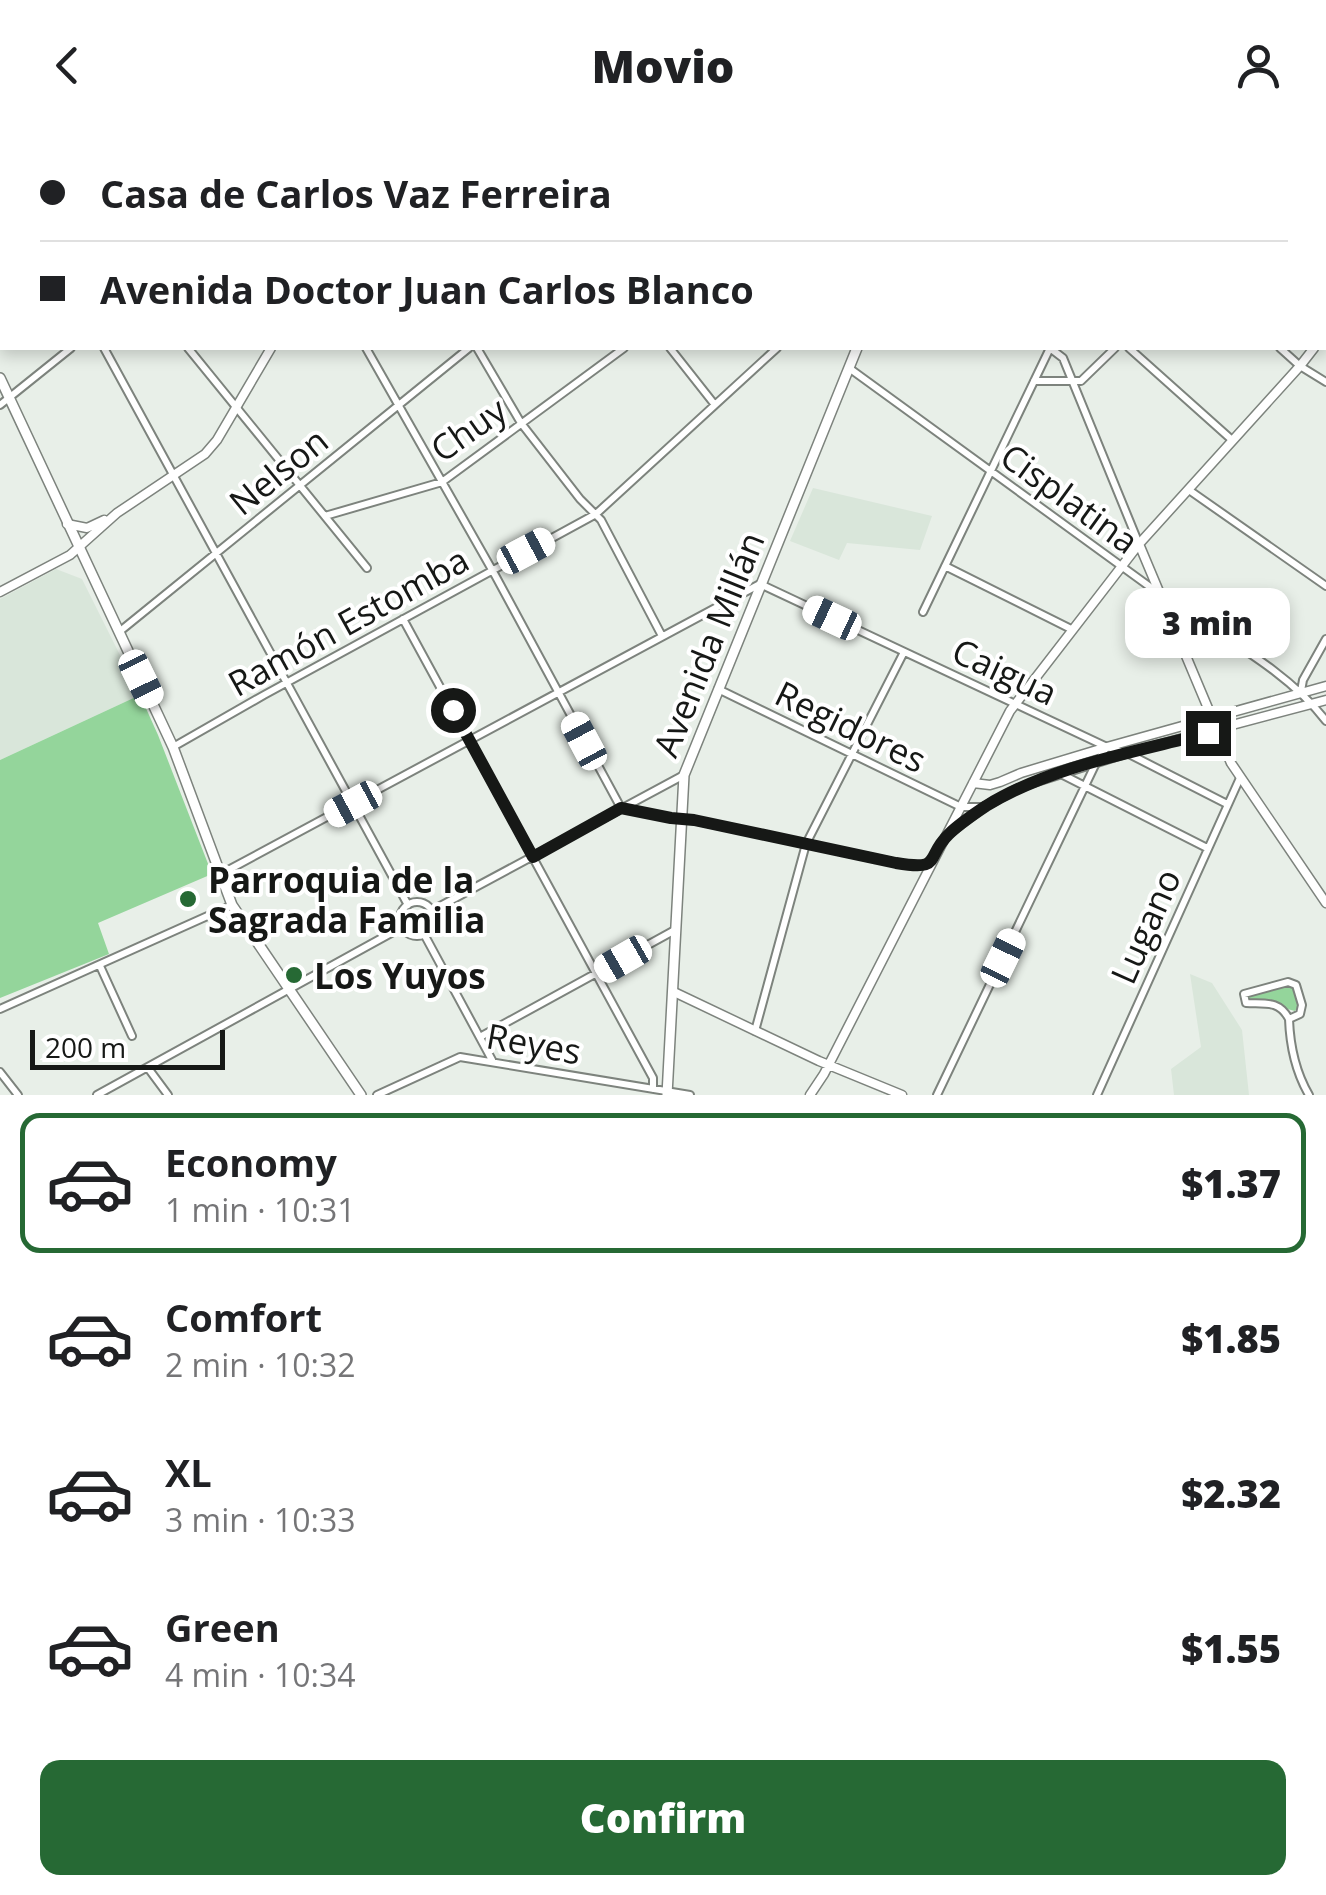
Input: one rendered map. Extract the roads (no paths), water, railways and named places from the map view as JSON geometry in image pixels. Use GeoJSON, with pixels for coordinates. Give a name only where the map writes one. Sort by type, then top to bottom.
{"type":"FeatureCollection","features":[{"type":"Feature","properties":{"kind":"main road","name":"Avenida Millán"},"geometry":{"type":"LineString","coordinates":[[668,1093],[684,775],[856,350]]}},
{"type":"Feature","properties":{"kind":"main road"},"geometry":{"type":"LineString","coordinates":[[0,378],[173,747],[232,905],[362,1095]]}},
{"type":"Feature","properties":{"kind":"street"},"geometry":{"type":"LineString","coordinates":[[0,405],[68,350]]}},
{"type":"Feature","properties":{"kind":"street"},"geometry":{"type":"LineString","coordinates":[[105,350],[408,905]]}},
{"type":"Feature","properties":{"kind":"street"},"geometry":{"type":"LineString","coordinates":[[190,350],[367,568]]}},
{"type":"Feature","properties":{"kind":"street"},"geometry":{"type":"LineString","coordinates":[[0,592],[78,548],[109,520],[206,454],[270,350]]}},
{"type":"Feature","properties":{"kind":"street"},"geometry":{"type":"LineString","coordinates":[[367,350],[621,808]]}},
{"type":"Feature","properties":{"kind":"street","name":"Nelson"},"geometry":{"type":"LineString","coordinates":[[119,632],[466,350]]}},
{"type":"Feature","properties":{"kind":"street"},"geometry":{"type":"LineString","coordinates":[[478,350],[520,423],[604,524],[662,636]]}},
{"type":"Feature","properties":{"kind":"street","name":"Chuy"},"geometry":{"type":"LineString","coordinates":[[324,516],[442,482],[621,350]]}},
{"type":"Feature","properties":{"kind":"street"},"geometry":{"type":"LineString","coordinates":[[672,350],[715,404]]}},
{"type":"Feature","properties":{"kind":"street","name":"Ramón Estomba"},"geometry":{"type":"LineString","coordinates":[[173,747],[596,514],[776,350]]}},
{"type":"Feature","properties":{"kind":"street"},"geometry":{"type":"LineString","coordinates":[[923,612],[1049,350]]}},
{"type":"Feature","properties":{"kind":"street"},"geometry":{"type":"LineString","coordinates":[[1053,350],[1061,355],[1240,778],[1326,903]]}},
{"type":"Feature","properties":{"kind":"street"},"geometry":{"type":"LineString","coordinates":[[1034,381],[1072,383],[1086,378],[1113,350]]}},
{"type":"Feature","properties":{"kind":"street"},"geometry":{"type":"LineString","coordinates":[[1131,350],[1232,440]]}},
{"type":"Feature","properties":{"kind":"street"},"geometry":{"type":"LineString","coordinates":[[1282,350],[1326,382]]}},
{"type":"Feature","properties":{"kind":"street"},"geometry":{"type":"LineString","coordinates":[[810,1095],[1016,703],[1139,544],[1312,350]]}},
{"type":"Feature","properties":{"kind":"street","name":"Cisplatina"},"geometry":{"type":"LineString","coordinates":[[848,368],[1301,692],[1326,721]]}},
{"type":"Feature","properties":{"kind":"street"},"geometry":{"type":"LineString","coordinates":[[1189,490],[1326,586]]}},
{"type":"Feature","properties":{"kind":"street"},"geometry":{"type":"LineString","coordinates":[[67,524],[87,528],[109,520]]}},
{"type":"Feature","properties":{"kind":"street"},"geometry":{"type":"LineString","coordinates":[[945,566],[1072,629]]}},
{"type":"Feature","properties":{"kind":"street"},"geometry":{"type":"LineString","coordinates":[[219,875],[760,584]]}},
{"type":"Feature","properties":{"kind":"street","name":"Caigua"},"geometry":{"type":"LineString","coordinates":[[760,584],[1127,753],[1227,804]]}},
{"type":"Feature","properties":{"kind":"street"},"geometry":{"type":"LineString","coordinates":[[403,619],[597,974],[652,1078],[652,1089]]}},
{"type":"Feature","properties":{"kind":"street"},"geometry":{"type":"LineString","coordinates":[[1301,692],[1302,680],[1326,639]]}},
{"type":"Feature","properties":{"kind":"street"},"geometry":{"type":"LineString","coordinates":[[755,1031],[806,844],[904,652]]}},
{"type":"Feature","properties":{"kind":"street"},"geometry":{"type":"LineString","coordinates":[[973,783],[1000,782],[1107,747],[1326,686]]}},
{"type":"Feature","properties":{"kind":"street","name":"Regidores"},"geometry":{"type":"LineString","coordinates":[[718,689],[961,807]]}},
{"type":"Feature","properties":{"kind":"street"},"geometry":{"type":"LineString","coordinates":[[946,836],[984,807],[1015,790],[1127,753],[1326,700]]}},
{"type":"Feature","properties":{"kind":"street"},"geometry":{"type":"LineString","coordinates":[[937,1095],[1107,747]]}},
{"type":"Feature","properties":{"kind":"street"},"geometry":{"type":"LineString","coordinates":[[1061,774],[1208,848]]}},
{"type":"Feature","properties":{"kind":"street"},"geometry":{"type":"LineString","coordinates":[[431,911],[684,775]]}},
{"type":"Feature","properties":{"kind":"street","name":"Lugano"},"geometry":{"type":"LineString","coordinates":[[1097,1095],[1240,778]]}},
{"type":"Feature","properties":{"kind":"street"},"geometry":{"type":"LineString","coordinates":[[961,807],[984,807]]}},
{"type":"Feature","properties":{"kind":"street"},"geometry":{"type":"LineString","coordinates":[[621,808],[916,866],[932,862]]}},
{"type":"Feature","properties":{"kind":"street"},"geometry":{"type":"LineString","coordinates":[[422,903],[431,911],[432,926],[424,934],[412,936],[402,927],[400,914],[408,905],[422,903]]}},
{"type":"Feature","properties":{"kind":"street"},"geometry":{"type":"LineString","coordinates":[[0,1009],[232,905]]}},
{"type":"Feature","properties":{"kind":"street"},"geometry":{"type":"LineString","coordinates":[[97,1095],[402,927]]}},
{"type":"Feature","properties":{"kind":"street"},"geometry":{"type":"LineString","coordinates":[[480,1038],[676,929]]}},
{"type":"Feature","properties":{"kind":"street"},"geometry":{"type":"LineString","coordinates":[[424,934],[493,1061]]}},
{"type":"Feature","properties":{"kind":"street"},"geometry":{"type":"LineString","coordinates":[[100,966],[132,1036]]}},
{"type":"Feature","properties":{"kind":"street"},"geometry":{"type":"LineString","coordinates":[[1290,1019],[1302,1009],[1294,983],[1244,996],[1249,1004],[1276,1004],[1290,1019],[1293,1056],[1309,1095]]}},
{"type":"Feature","properties":{"kind":"street"},"geometry":{"type":"LineString","coordinates":[[674,992],[902,1095]]}},
{"type":"Feature","properties":{"kind":"street","name":"Reyes"},"geometry":{"type":"LineString","coordinates":[[377,1095],[453,1058],[468,1057],[690,1095]]}},
{"type":"Feature","properties":{"kind":"street"},"geometry":{"type":"LineString","coordinates":[[148,1068],[168,1095]]}},
{"type":"Feature","properties":{"kind":"street"},"geometry":{"type":"LineString","coordinates":[[0,1072],[18,1095]]}},
{"type":"Feature","properties":{"kind":"place","name":"Parroquia de la Sagrada Familia"},"geometry":{"type":"Point","coordinates":[188,899]}},
{"type":"Feature","properties":{"kind":"place","name":"Los Yuyos"},"geometry":{"type":"Point","coordinates":[294,975]}}]}
